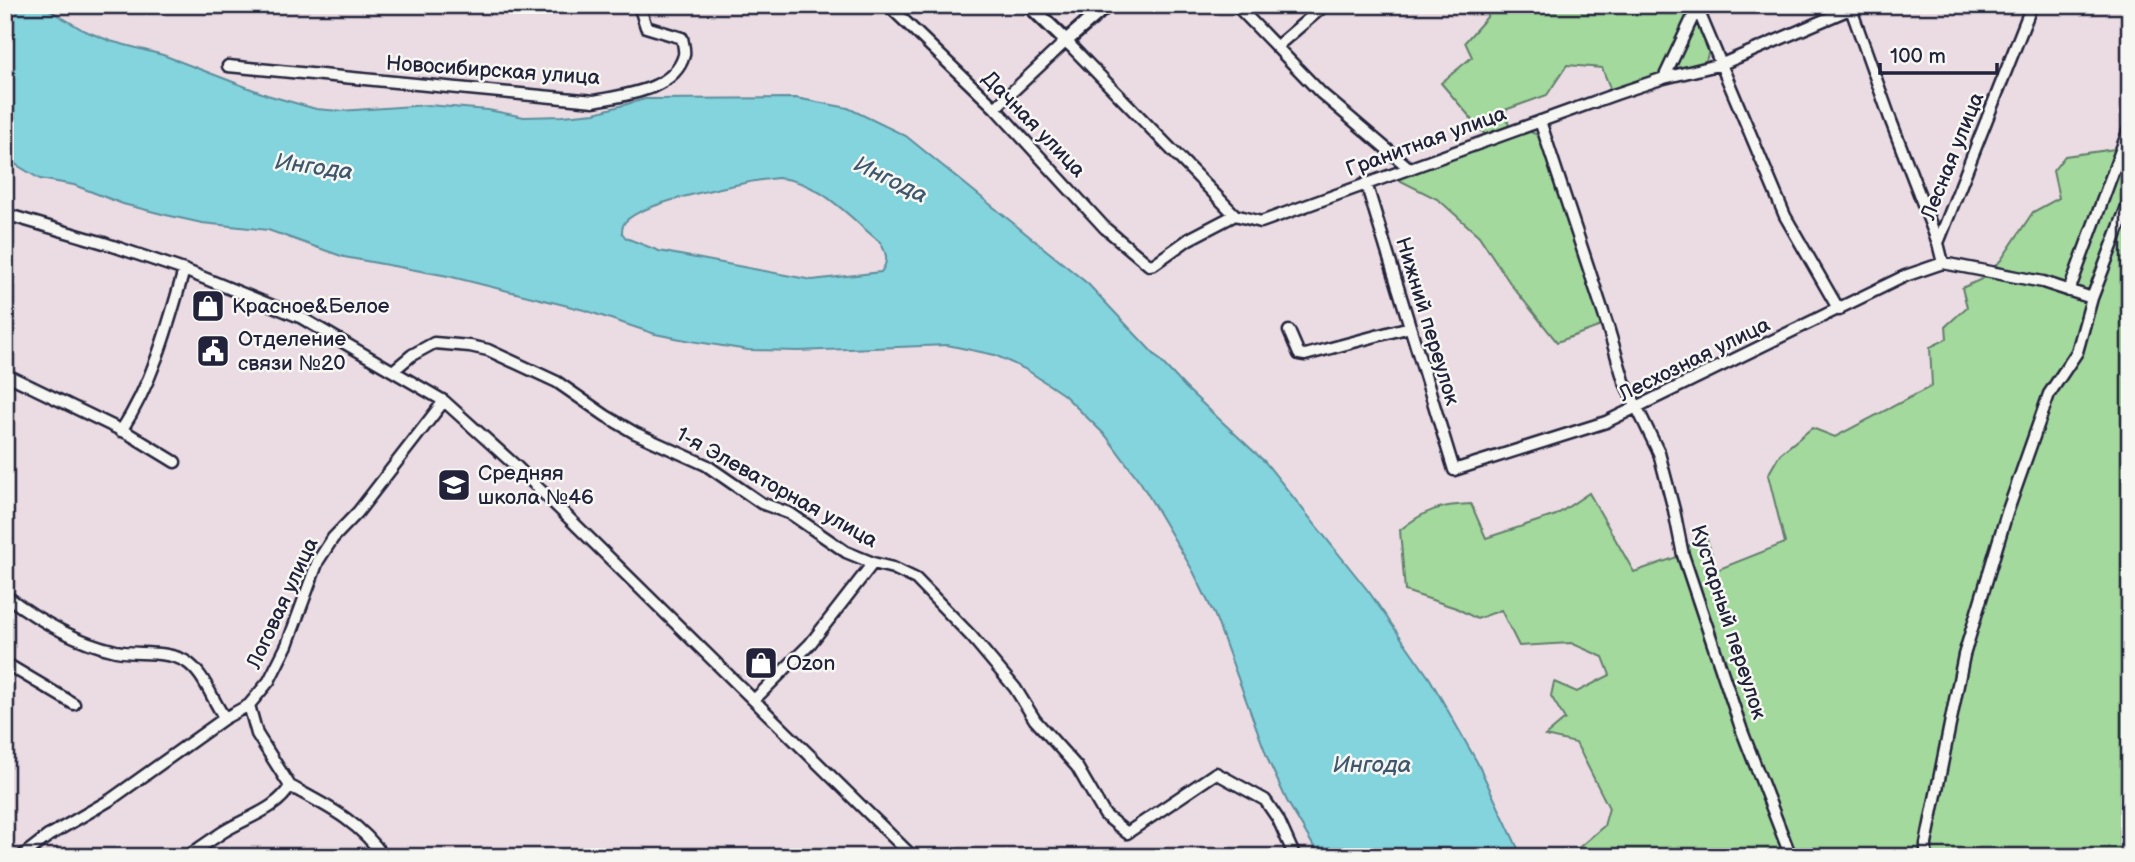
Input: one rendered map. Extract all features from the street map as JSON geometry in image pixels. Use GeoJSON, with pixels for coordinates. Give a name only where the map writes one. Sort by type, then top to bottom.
{"type":"FeatureCollection","features":[{"type":"Feature","properties":{"kind":"street","name":"Новосибирская улица"},"geometry":{"type":"LineString","coordinates":[[228,66],[594,101],[635,93],[672,77],[684,54],[682,38],[646,27],[639,5]]}},
{"type":"Feature","properties":{"kind":"street","name":"Дачная улица"},"geometry":{"type":"LineString","coordinates":[[888,5],[995,108],[1105,228],[1149,265],[1235,215]]}},
{"type":"Feature","properties":{"kind":"street"},"geometry":{"type":"LineString","coordinates":[[1029,5],[1235,215]]}},
{"type":"Feature","properties":{"kind":"street"},"geometry":{"type":"LineString","coordinates":[[995,108],[1107,5]]}},
{"type":"Feature","properties":{"kind":"street"},"geometry":{"type":"LineString","coordinates":[[1236,5],[1321,93],[1409,168]]}},
{"type":"Feature","properties":{"kind":"street"},"geometry":{"type":"LineString","coordinates":[[1277,46],[1325,5]]}},
{"type":"Feature","properties":{"kind":"street","name":"Лесная улица"},"geometry":{"type":"LineString","coordinates":[[1938,243],[2032,5]]}},
{"type":"Feature","properties":{"kind":"street"},"geometry":{"type":"LineString","coordinates":[[1696,7],[1785,216],[1839,310]]}},
{"type":"Feature","properties":{"kind":"street"},"geometry":{"type":"LineString","coordinates":[[1664,78],[1696,7]]}},
{"type":"Feature","properties":{"kind":"street","name":"Лесная улица"},"geometry":{"type":"LineString","coordinates":[[1855,7],[1891,121],[1938,243],[1943,263]]}},
{"type":"Feature","properties":{"kind":"street","name":"Гранитная улица"},"geometry":{"type":"LineString","coordinates":[[1235,215],[1261,222],[1664,78],[1722,64],[1855,7]]}},
{"type":"Feature","properties":{"kind":"street","name":"Кустарный переулок"},"geometry":{"type":"LineString","coordinates":[[1540,121],[1623,381],[1659,453],[1683,555],[1742,731],[1791,857]]}},
{"type":"Feature","properties":{"kind":"street"},"geometry":{"type":"LineString","coordinates":[[2069,291],[2130,126]]}},
{"type":"Feature","properties":{"kind":"street","name":"Нижний переулок"},"geometry":{"type":"LineString","coordinates":[[1366,183],[1454,470]]}},
{"type":"Feature","properties":{"kind":"street"},"geometry":{"type":"LineString","coordinates":[[1926,857],[1926,845],[1964,655],[2007,513],[2049,394],[2077,352],[2092,298],[2130,199]]}},
{"type":"Feature","properties":{"kind":"street"},"geometry":{"type":"LineString","coordinates":[[5,214],[184,270],[300,317],[444,401],[517,467],[913,857]]}},
{"type":"Feature","properties":{"kind":"street"},"geometry":{"type":"LineString","coordinates":[[1943,263],[2043,282],[2092,298]]}},
{"type":"Feature","properties":{"kind":"street","name":"Лесхозная улица"},"geometry":{"type":"LineString","coordinates":[[1454,470],[1606,422],[1905,276],[1943,263]]}},
{"type":"Feature","properties":{"kind":"street"},"geometry":{"type":"LineString","coordinates":[[121,430],[142,393],[162,346],[184,270]]}},
{"type":"Feature","properties":{"kind":"street"},"geometry":{"type":"LineString","coordinates":[[1289,331],[1295,349],[1299,354],[1305,355],[1410,327]]}},
{"type":"Feature","properties":{"kind":"street","name":"1-я Элеваторная улица"},"geometry":{"type":"LineString","coordinates":[[394,370],[412,355],[435,343],[470,346],[488,351],[557,382],[620,424],[706,465],[761,503],[791,514],[846,552],[894,568],[916,579],[972,637],[1015,688],[1035,720],[1077,767],[1105,815],[1127,833],[1216,773],[1265,800],[1278,819],[1295,857]]}},
{"type":"Feature","properties":{"kind":"street"},"geometry":{"type":"LineString","coordinates":[[6,379],[121,430],[175,462]]}},
{"type":"Feature","properties":{"kind":"street","name":"Логовая улица"},"geometry":{"type":"LineString","coordinates":[[21,857],[54,832],[110,800],[225,718],[249,705],[269,681],[287,645],[310,580],[328,545],[358,512],[444,401]]}},
{"type":"Feature","properties":{"kind":"street"},"geometry":{"type":"LineString","coordinates":[[754,699],[810,645],[873,563]]}},
{"type":"Feature","properties":{"kind":"street"},"geometry":{"type":"LineString","coordinates":[[5,595],[70,635],[112,650],[171,656],[186,662],[206,685],[225,718]]}},
{"type":"Feature","properties":{"kind":"street"},"geometry":{"type":"LineString","coordinates":[[5,663],[74,704]]}},
{"type":"Feature","properties":{"kind":"street"},"geometry":{"type":"LineString","coordinates":[[249,705],[257,734],[290,786],[332,809],[370,836],[384,857]]}},
{"type":"Feature","properties":{"kind":"street"},"geometry":{"type":"LineString","coordinates":[[187,857],[224,831],[276,802],[285,795],[290,786]]}},
{"type":"Feature","properties":{"kind":"green space"},"geometry":{"type":"Polygon","coordinates":[[[1487,5],[1689,5],[1709,50],[1706,61],[1612,93],[1602,68],[1567,65],[1547,95],[1505,110],[1510,130],[1488,138],[1441,83],[1472,57],[1465,42],[1487,17],[1487,5]]]}},
{"type":"Feature","properties":{"kind":"green space"},"geometry":{"type":"Polygon","coordinates":[[[1521,128],[1545,138],[1607,324],[1557,342],[1512,286],[1479,236],[1439,200],[1389,175],[1521,128]]]}},
{"type":"Feature","properties":{"kind":"green space"},"geometry":{"type":"Polygon","coordinates":[[[2130,128],[2130,857],[1568,857],[1604,826],[1609,808],[1576,743],[1545,736],[1565,719],[1551,696],[1554,682],[1577,692],[1610,675],[1603,657],[1571,643],[1519,646],[1501,610],[1477,619],[1456,608],[1405,591],[1400,530],[1433,510],[1471,504],[1486,538],[1556,515],[1589,493],[1634,572],[1683,555],[1703,527],[1717,570],[1785,543],[1768,475],[1780,454],[1812,428],[1835,437],[1932,386],[1930,347],[1947,339],[1946,326],[1967,307],[1962,288],[1982,279],[2001,260],[2033,212],[2059,198],[2053,171],[2065,156],[2122,148],[2130,128]]]}},
{"type":"Feature","properties":{"kind":"water","name":"Ингода"},"geometry":{"type":"Polygon","coordinates":[[[5,5],[41,5],[83,30],[110,41],[163,55],[267,95],[316,109],[340,111],[428,105],[488,110],[524,117],[595,113],[645,99],[796,98],[848,108],[906,136],[1088,284],[1186,388],[1265,462],[1369,592],[1430,679],[1477,762],[1522,857],[1320,857],[1287,801],[1269,762],[1215,616],[1193,571],[1141,483],[1106,436],[1064,395],[1027,370],[995,355],[947,345],[799,351],[748,350],[655,334],[584,310],[448,276],[344,257],[268,230],[202,223],[123,204],[74,185],[40,179],[5,158],[5,5]],[[778,178],[764,180],[673,200],[635,214],[625,222],[622,233],[626,238],[659,251],[812,280],[881,272],[886,257],[880,242],[821,193],[793,181],[778,178]]]}},
{"type":"Feature","properties":{"kind":"place","name":"Красное&Белое"},"geometry":{"type":"Point","coordinates":[208,306]}},
{"type":"Feature","properties":{"kind":"place","name":"Отделение связи №20"},"geometry":{"type":"Point","coordinates":[213,351]}},
{"type":"Feature","properties":{"kind":"place","name":"Средняя школа №46"},"geometry":{"type":"Point","coordinates":[454,485]}},
{"type":"Feature","properties":{"kind":"place","name":"Ozon"},"geometry":{"type":"Point","coordinates":[761,663]}}]}
